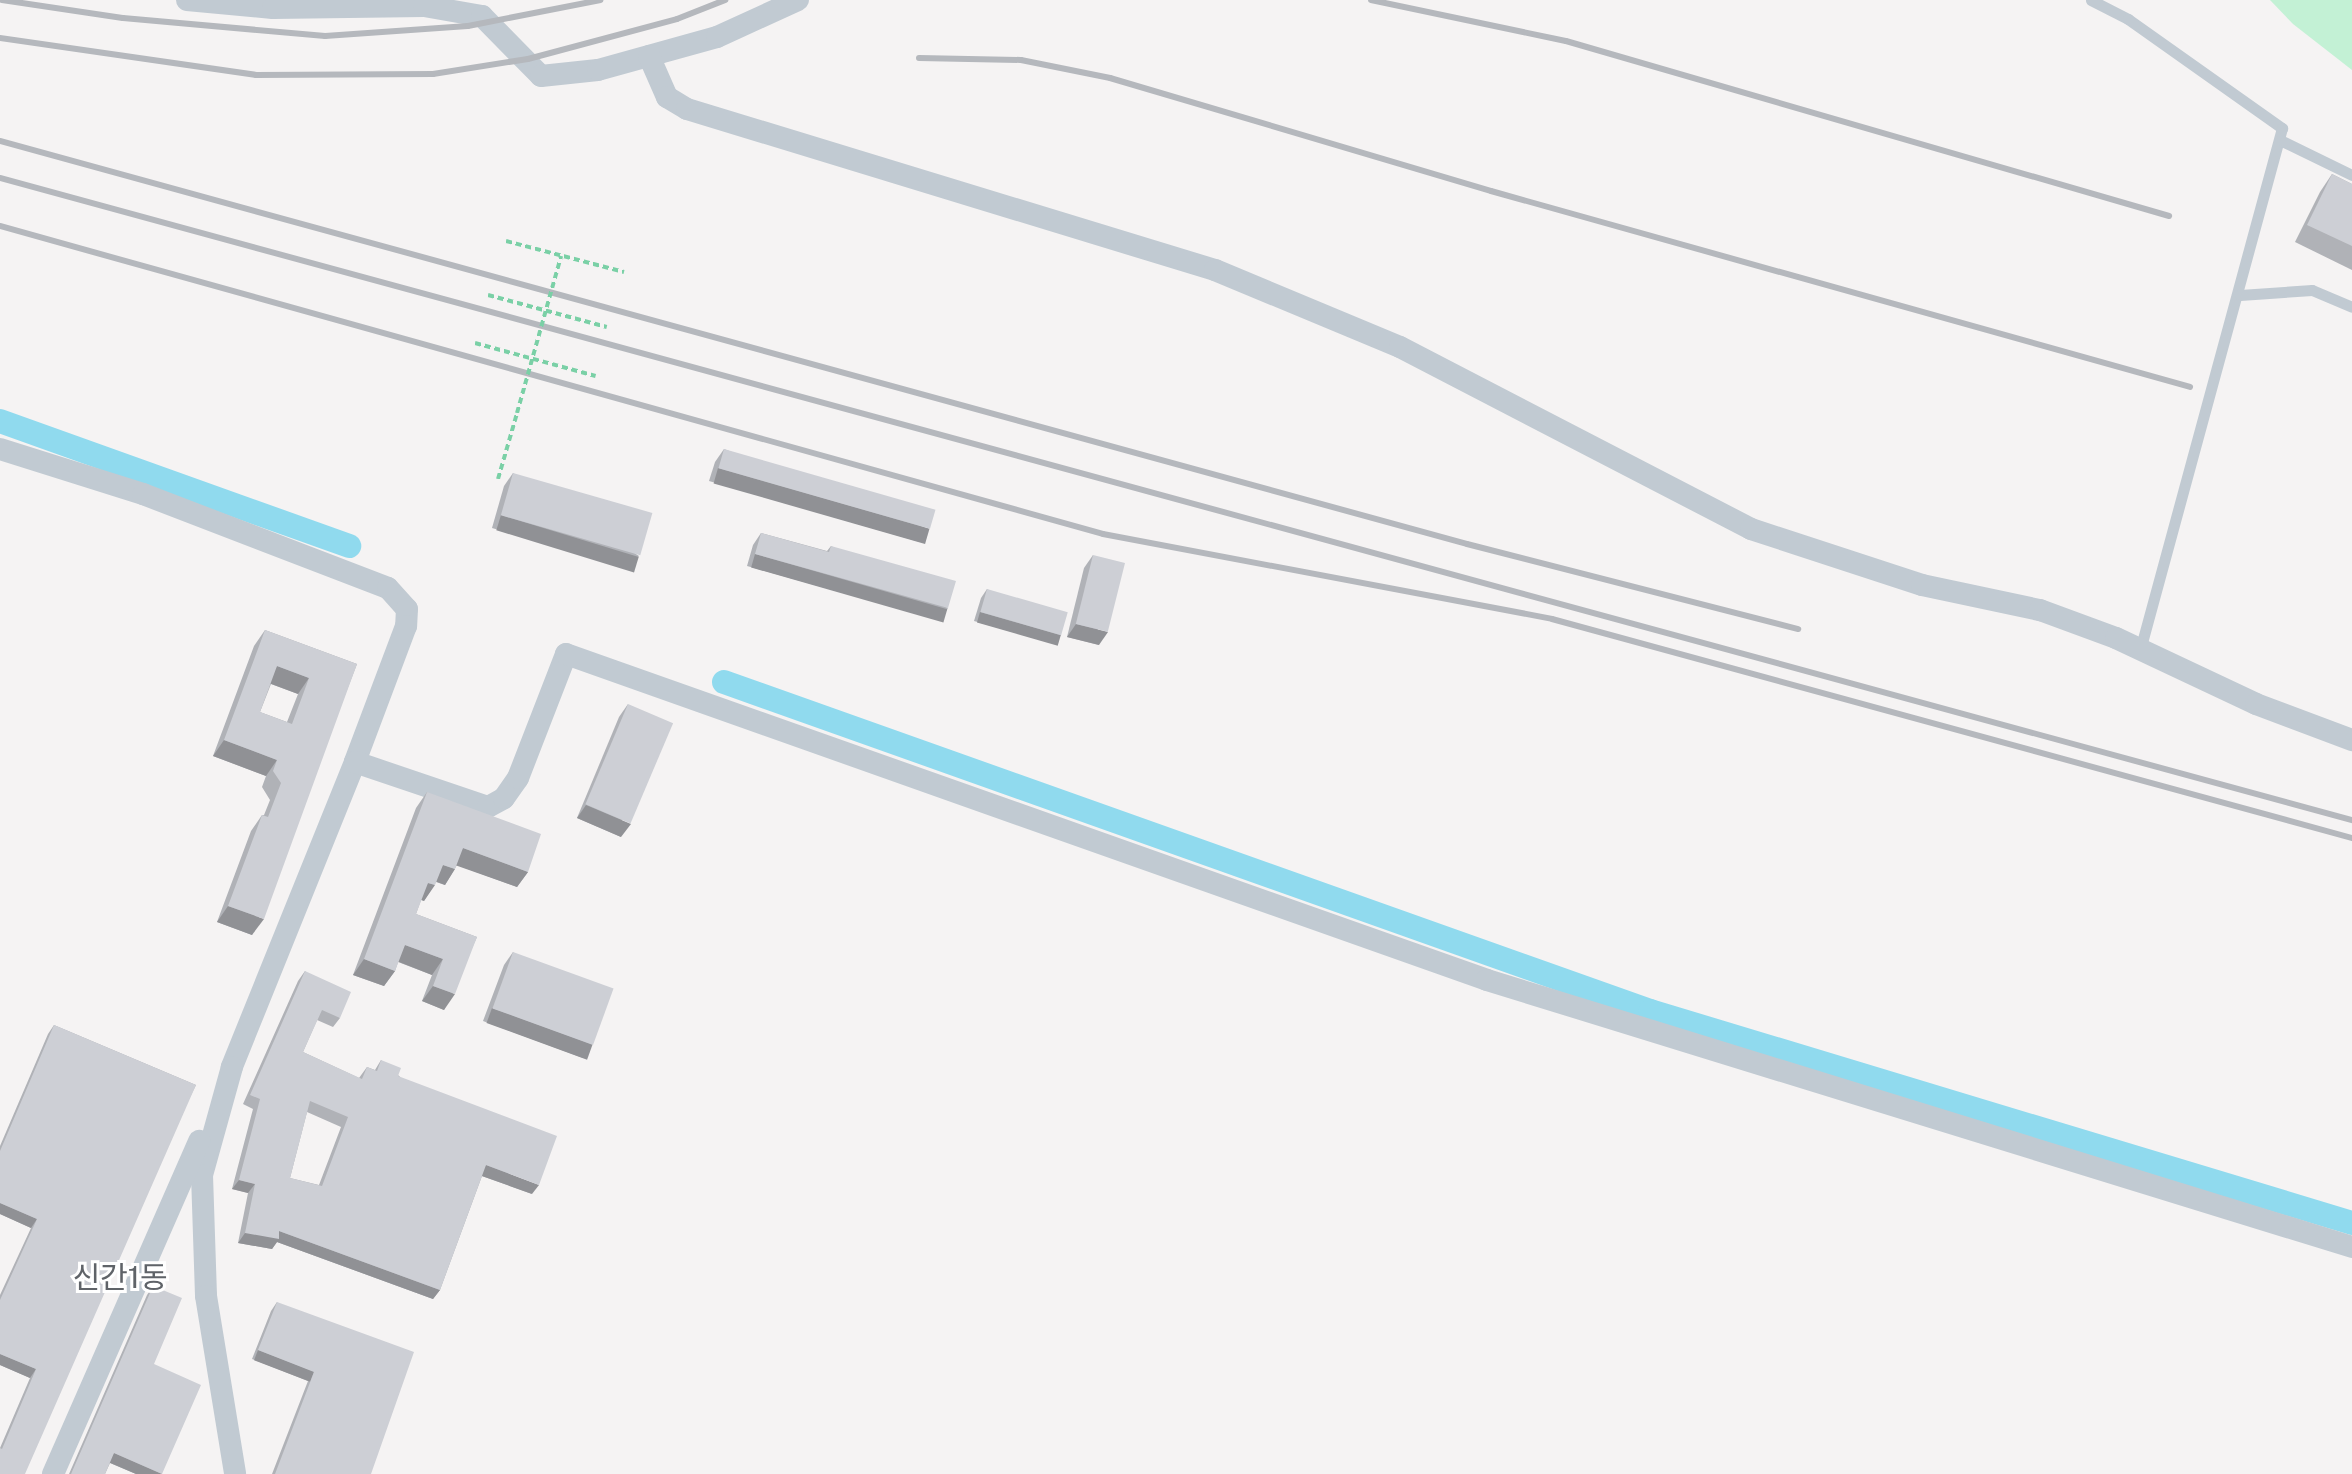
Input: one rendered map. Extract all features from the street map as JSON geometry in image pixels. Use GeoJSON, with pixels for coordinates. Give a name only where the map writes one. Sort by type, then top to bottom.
{"type":"FeatureCollection","features":[{"type":"Feature","properties":{"kind":"street"},"geometry":{"type":"LineString","coordinates":[[187,0],[273,8],[424,6],[482,16],[541,76],[598,70],[717,37],[798,0]]}},
{"type":"Feature","properties":{"kind":"street"},"geometry":{"type":"LineString","coordinates":[[649,56],[667,97],[687,109],[1215,270],[1400,347],[1751,529],[1922,585],[2040,610],[2140,650],[2268,709],[2352,740]]}},
{"type":"Feature","properties":{"kind":"street"},"geometry":{"type":"LineString","coordinates":[[0,449],[185,509],[388,588],[401,598],[406,626],[355,762],[232,1067],[53,1474]]}},
{"type":"Feature","properties":{"kind":"street"},"geometry":{"type":"LineString","coordinates":[[355,762],[488,807],[504,798],[518,778],[566,654],[1487,980],[2352,1247]]}},
{"type":"Feature","properties":{"kind":"street"},"geometry":{"type":"LineString","coordinates":[[232,1067],[209,1144],[201,1207],[207,1308],[235,1474]]}},
{"type":"Feature","properties":{"kind":"lane"},"geometry":{"type":"LineString","coordinates":[[2091,0],[2277,120],[2282,141],[2140,650]]}},
{"type":"Feature","properties":{"kind":"lane"},"geometry":{"type":"LineString","coordinates":[[2282,141],[2352,175]]}},
{"type":"Feature","properties":{"kind":"lane"},"geometry":{"type":"LineString","coordinates":[[2240,295],[2312,290],[2352,307]]}},
{"type":"Feature","properties":{"kind":"path"},"geometry":{"type":"LineString","coordinates":[[506,241],[624,272]]}},
{"type":"Feature","properties":{"kind":"path"},"geometry":{"type":"LineString","coordinates":[[498,479],[561,256]]}},
{"type":"Feature","properties":{"kind":"path"},"geometry":{"type":"LineString","coordinates":[[488,295],[607,327]]}},
{"type":"Feature","properties":{"kind":"path"},"geometry":{"type":"LineString","coordinates":[[475,343],[596,376]]}},
{"type":"Feature","properties":{"kind":"green space"},"geometry":{"type":"Polygon","coordinates":[[[2270,0],[2352,0],[2352,70],[2293,24],[2270,0]]]}},
{"type":"Feature","properties":{"kind":"building"},"geometry":{"type":"Polygon","coordinates":[[[2332,174],[2352,184],[2352,246],[2307,225],[2332,174]]]}},
{"type":"Feature","properties":{"kind":"building"},"geometry":{"type":"Polygon","coordinates":[[[724,449],[935,510],[930,529],[718,468],[724,449]]]}},
{"type":"Feature","properties":{"kind":"building"},"geometry":{"type":"Polygon","coordinates":[[[513,473],[652,513],[640,555],[501,515],[513,473]]]}},
{"type":"Feature","properties":{"kind":"building"},"geometry":{"type":"Polygon","coordinates":[[[761,533],[829,552],[831,546],[956,581],[948,608],[755,554],[761,533]]]}},
{"type":"Feature","properties":{"kind":"building"},"geometry":{"type":"Polygon","coordinates":[[[1093,555],[1125,563],[1108,632],[1076,624],[1093,555]]]}},
{"type":"Feature","properties":{"kind":"building"},"geometry":{"type":"Polygon","coordinates":[[[987,589],[1068,612],[1061,635],[980,612],[987,589]]]}},
{"type":"Feature","properties":{"kind":"building"},"geometry":{"type":"Polygon","coordinates":[[[265,630],[357,664],[264,919],[228,906],[262,815],[268,817],[281,783],[273,771],[277,760],[224,740],[265,630]],[[277,666],[260,712],[292,724],[309,678],[277,666]]]}},
{"type":"Feature","properties":{"kind":"building"},"geometry":{"type":"Polygon","coordinates":[[[628,704],[673,723],[631,823],[585,804],[628,704]]]}},
{"type":"Feature","properties":{"kind":"building"},"geometry":{"type":"Polygon","coordinates":[[[427,792],[541,834],[528,872],[463,848],[455,869],[443,865],[435,885],[428,883],[416,914],[477,937],[455,994],[433,986],[443,959],[405,945],[395,971],[364,959],[427,792]]]}},
{"type":"Feature","properties":{"kind":"building"},"geometry":{"type":"Polygon","coordinates":[[[513,952],[614,989],[593,1045],[492,1008],[513,952]]]}},
{"type":"Feature","properties":{"kind":"building"},"geometry":{"type":"Polygon","coordinates":[[[305,971],[351,992],[340,1018],[322,1010],[303,1052],[362,1079],[367,1067],[377,1071],[381,1060],[401,1068],[398,1076],[557,1136],[539,1185],[486,1165],[440,1290],[279,1231],[279,1239],[245,1233],[255,1184],[239,1180],[260,1099],[250,1095],[305,971]],[[310,1101],[290,1178],[322,1186],[348,1117],[310,1101]]]}},
{"type":"Feature","properties":{"kind":"building"},"geometry":{"type":"Polygon","coordinates":[[[54,1025],[196,1085],[25,1474],[0,1474],[0,1448],[36,1369],[0,1354],[0,1300],[37,1219],[0,1203],[0,1151],[54,1025]]]}},
{"type":"Feature","properties":{"kind":"building"},"geometry":{"type":"Polygon","coordinates":[[[153,1286],[182,1298],[154,1364],[201,1385],[162,1474],[114,1453],[105,1474],[71,1474],[153,1286]]]}},
{"type":"Feature","properties":{"kind":"building"},"geometry":{"type":"Polygon","coordinates":[[[277,1302],[414,1352],[371,1474],[275,1474],[314,1372],[258,1350],[277,1302]]]}},
{"type":"Feature","properties":{"kind":"waterway"},"geometry":{"type":"LineString","coordinates":[[0,421],[349,546]]}},
{"type":"Feature","properties":{"kind":"waterway"},"geometry":{"type":"LineString","coordinates":[[724,682],[1650,1011],[2352,1223]]}},
{"type":"Feature","properties":{"kind":"railway"},"geometry":{"type":"LineString","coordinates":[[2,0],[123,18],[325,36],[468,26],[600,0]]}},
{"type":"Feature","properties":{"kind":"railway"},"geometry":{"type":"LineString","coordinates":[[0,38],[256,75],[433,74],[528,59],[677,19],[725,0]]}},
{"type":"Feature","properties":{"kind":"railway"},"geometry":{"type":"LineString","coordinates":[[1371,0],[1566,41],[2169,216]]}},
{"type":"Feature","properties":{"kind":"railway"},"geometry":{"type":"LineString","coordinates":[[919,58],[1021,60],[1110,78],[1491,191],[2190,387]]}},
{"type":"Feature","properties":{"kind":"railway"},"geometry":{"type":"LineString","coordinates":[[0,141],[1467,544],[1798,629]]}},
{"type":"Feature","properties":{"kind":"railway"},"geometry":{"type":"LineString","coordinates":[[0,178],[2352,820]]}},
{"type":"Feature","properties":{"kind":"railway"},"geometry":{"type":"LineString","coordinates":[[0,226],[1103,534],[1552,619],[2352,838]]}},
{"type":"Feature","properties":{"kind":"district","name":"신간1동"},"geometry":{"type":"Point","coordinates":[120,1277]}}]}
